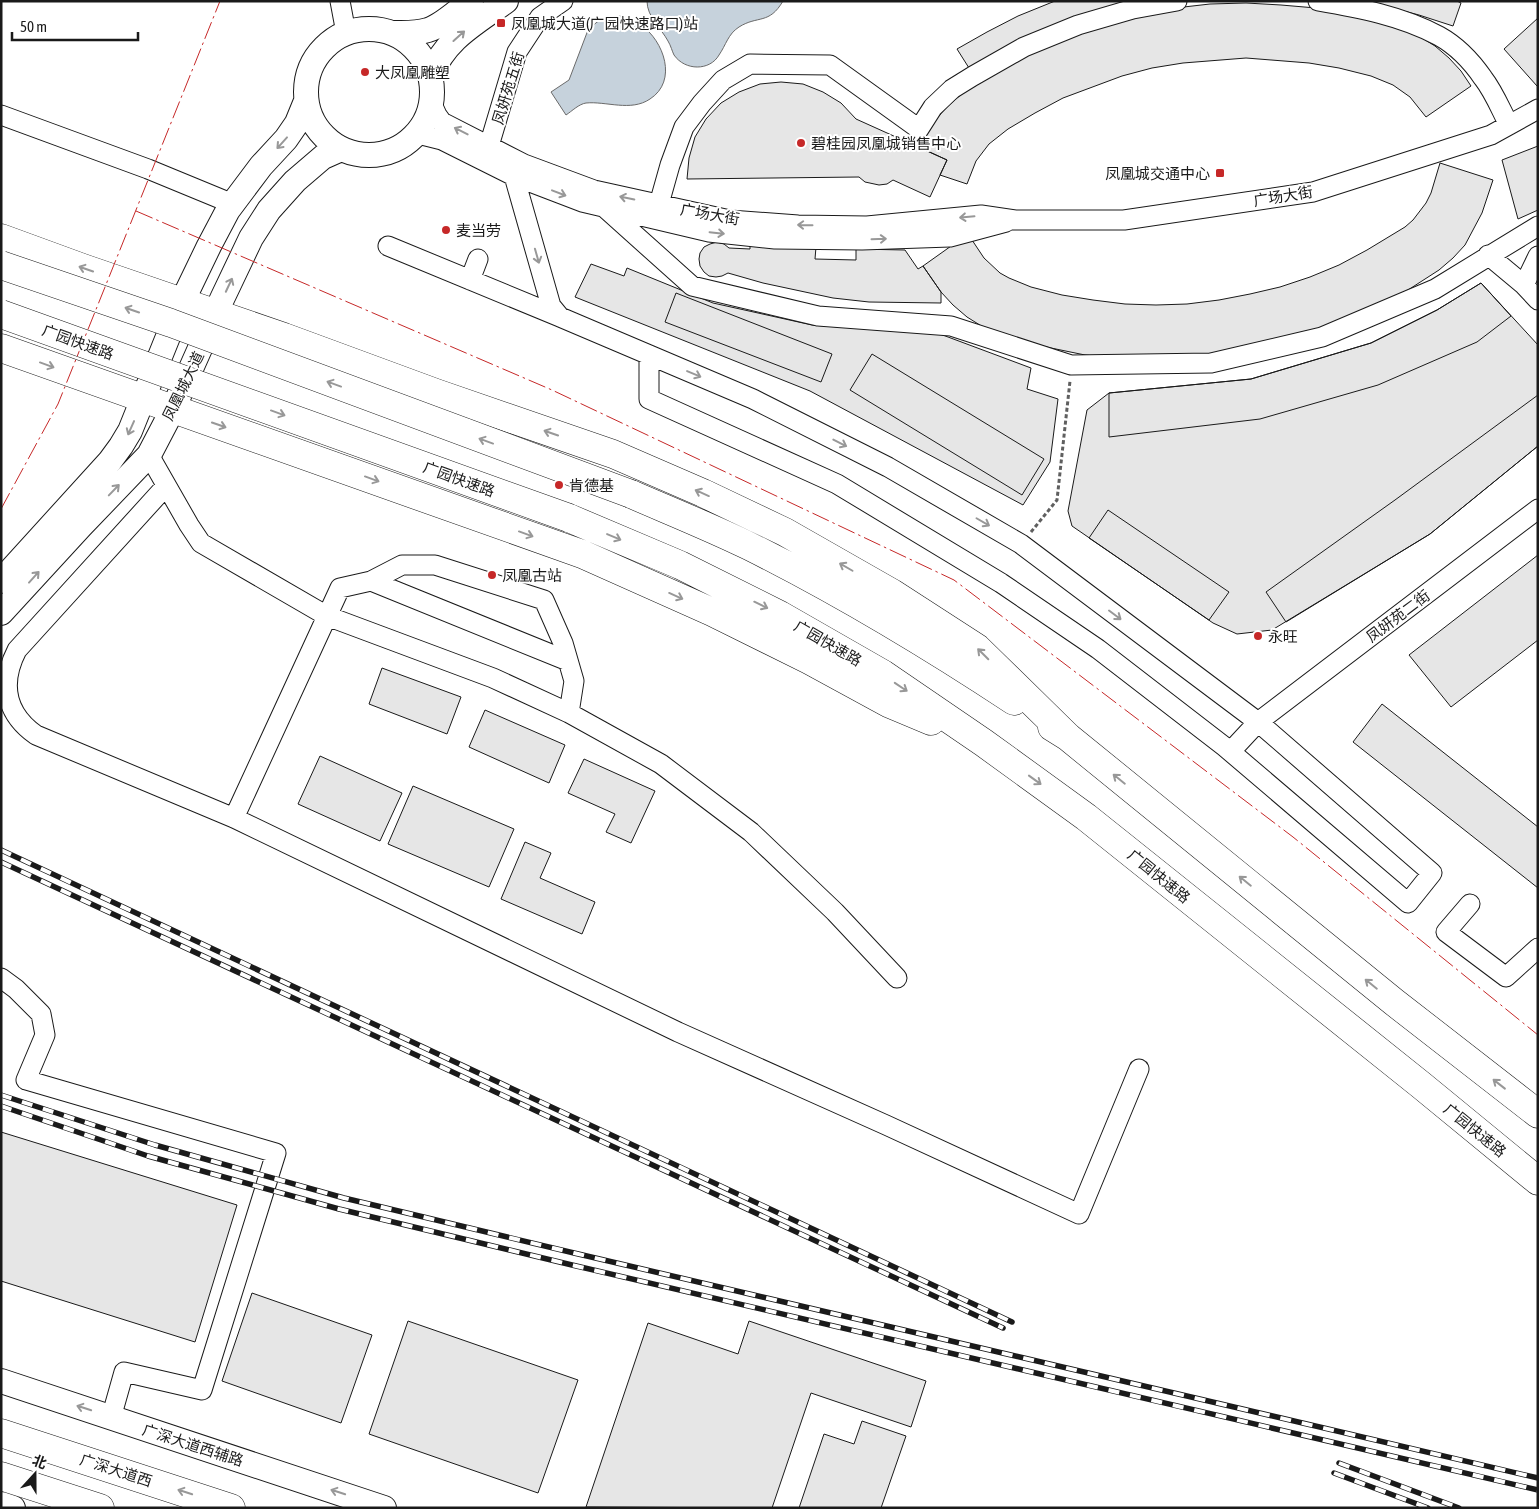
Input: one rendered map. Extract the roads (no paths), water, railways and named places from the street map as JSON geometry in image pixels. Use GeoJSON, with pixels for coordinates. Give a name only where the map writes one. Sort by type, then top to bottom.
{"type":"FeatureCollection","features":[{"type":"Feature","properties":{"kind":"highway"},"geometry":{"type":"LineString","coordinates":[[1,238],[217,313],[436,394],[613,454],[703,493],[785,532],[892,593],[977,648],[1068,737],[1394,1002],[1538,1114]]}},
{"type":"Feature","properties":{"kind":"highway"},"geometry":{"type":"LineString","coordinates":[[1,265],[170,324],[631,494],[748,546],[869,610],[964,668],[1068,737]]}},
{"type":"Feature","properties":{"kind":"highway","name":"广园快速路"},"geometry":{"type":"LineString","coordinates":[[1,314],[569,518],[680,565],[780,615],[883,674],[984,743],[1086,817],[1538,1181]]}},
{"type":"Feature","properties":{"kind":"highway"},"geometry":{"type":"LineString","coordinates":[[1,348],[582,554],[712,612],[809,660],[888,703],[984,743]]}},
{"type":"Feature","properties":{"kind":"highway","name":"广深大道西"},"geometry":{"type":"LineString","coordinates":[[1,1433],[231,1508]]}},
{"type":"Feature","properties":{"kind":"highway"},"geometry":{"type":"LineString","coordinates":[[1,1476],[100,1508]]}},
{"type":"Feature","properties":{"kind":"main road"},"geometry":{"type":"LineString","coordinates":[[392,33],[407,41],[422,56],[431,75],[433,96],[429,117],[418,134],[402,147],[382,155],[361,155],[341,150],[324,137],[312,121],[306,101],[306,79],[314,60],[328,43],[346,32],[367,28],[392,33],[410,33],[427,30],[436,27],[471,1]]}},
{"type":"Feature","properties":{"kind":"main road"},"geometry":{"type":"LineString","coordinates":[[431,75],[445,49],[461,34],[506,1]]}},
{"type":"Feature","properties":{"kind":"main road","name":"凤凰城大道"},"geometry":{"type":"LineString","coordinates":[[1,613],[72,519],[130,431],[182,302],[209,246],[233,204],[261,166],[286,139],[297,123],[306,101]]}},
{"type":"Feature","properties":{"kind":"main road","name":"凤凰城大道"},"geometry":{"type":"LineString","coordinates":[[1,581],[149,455],[173,409],[251,238],[269,210],[295,181],[323,157],[341,150]]}},
{"type":"Feature","properties":{"kind":"main road","name":"广深大道西辅路"},"geometry":{"type":"LineString","coordinates":[[1,1381],[384,1508]]}},
{"type":"Feature","properties":{"kind":"main road"},"geometry":{"type":"LineString","coordinates":[[1,1504],[13,1508]]}},
{"type":"Feature","properties":{"kind":"street"},"geometry":{"type":"LineString","coordinates":[[340,1],[346,32]]}},
{"type":"Feature","properties":{"kind":"street","name":"凤妍苑五街"},"geometry":{"type":"LineString","coordinates":[[488,154],[518,52],[540,17],[563,1]]}},
{"type":"Feature","properties":{"kind":"street"},"geometry":{"type":"LineString","coordinates":[[659,204],[670,165],[684,127],[723,80],[750,64],[830,66],[919,129],[933,107],[952,89],[1024,47],[1078,25],[1133,9],[1177,1]]}},
{"type":"Feature","properties":{"kind":"street"},"geometry":{"type":"LineString","coordinates":[[1318,1],[1381,14],[1412,24],[1440,37],[1465,56],[1484,79],[1509,125]]}},
{"type":"Feature","properties":{"kind":"street","name":"广场大街"},"geometry":{"type":"LineString","coordinates":[[432,104],[442,122],[488,154],[514,176],[582,202],[709,232],[775,239],[862,240],[950,237],[1015,220]]}},
{"type":"Feature","properties":{"kind":"street","name":"广场大街"},"geometry":{"type":"LineString","coordinates":[[488,154],[524,164],[594,190],[730,220],[798,225],[867,226],[981,215],[1015,220],[1124,220],[1313,192],[1491,135],[1538,109]]}},
{"type":"Feature","properties":{"kind":"street"},"geometry":{"type":"LineString","coordinates":[[1,115],[148,169],[233,204]]}},
{"type":"Feature","properties":{"kind":"street"},"geometry":{"type":"LineString","coordinates":[[418,134],[488,154]]}},
{"type":"Feature","properties":{"kind":"street"},"geometry":{"type":"LineString","coordinates":[[514,176],[551,306],[560,317]]}},
{"type":"Feature","properties":{"kind":"street"},"geometry":{"type":"LineString","coordinates":[[605,208],[692,286],[818,316],[951,326],[1071,365],[1211,363],[1322,337],[1435,289],[1538,226]]}},
{"type":"Feature","properties":{"kind":"street"},"geometry":{"type":"LineString","coordinates":[[388,246],[560,317],[753,399],[888,467],[1021,544],[1258,722],[1432,873],[1408,904],[1231,751],[1098,649],[1001,582],[837,484],[649,399],[649,355]]}},
{"type":"Feature","properties":{"kind":"street"},"geometry":{"type":"LineString","coordinates":[[1488,255],[1524,285],[1538,300]]}},
{"type":"Feature","properties":{"kind":"street"},"geometry":{"type":"LineString","coordinates":[[1524,285],[1538,256]]}},
{"type":"Feature","properties":{"kind":"street"},"geometry":{"type":"LineString","coordinates":[[470,280],[478,259]]}},
{"type":"Feature","properties":{"kind":"street"},"geometry":{"type":"LineString","coordinates":[[149,455],[201,543],[328,616],[493,678],[569,713],[661,764],[751,832],[835,912],[897,978]]}},
{"type":"Feature","properties":{"kind":"street"},"geometry":{"type":"LineString","coordinates":[[166,486],[17,650],[11,660],[7,671],[9,704],[14,714],[24,726],[36,735],[234,818],[678,1032],[1079,1214],[1139,1069]]}},
{"type":"Feature","properties":{"kind":"street","name":"凤妍苑二街"},"geometry":{"type":"LineString","coordinates":[[1231,751],[1258,722],[1538,509]]}},
{"type":"Feature","properties":{"kind":"street"},"geometry":{"type":"LineString","coordinates":[[234,818],[340,588],[371,581],[402,565],[436,565],[544,600],[563,643],[574,681],[569,713]]}},
{"type":"Feature","properties":{"kind":"street"},"geometry":{"type":"LineString","coordinates":[[371,581],[568,661]]}},
{"type":"Feature","properties":{"kind":"street"},"geometry":{"type":"LineString","coordinates":[[1470,904],[1446,932],[1506,976],[1538,948]]}},
{"type":"Feature","properties":{"kind":"street"},"geometry":{"type":"LineString","coordinates":[[1,978],[16,989],[41,1014],[45,1035],[26,1080],[276,1152],[202,1390],[124,1372],[111,1418]]}},
{"type":"Feature","properties":{"kind":"railway"},"geometry":{"type":"LineString","coordinates":[[1,850],[1012,1322]]}},
{"type":"Feature","properties":{"kind":"railway"},"geometry":{"type":"LineString","coordinates":[[1,862],[1003,1328]]}},
{"type":"Feature","properties":{"kind":"railway"},"geometry":{"type":"LineString","coordinates":[[1,1095],[155,1145],[344,1198],[1538,1478]]}},
{"type":"Feature","properties":{"kind":"railway"},"geometry":{"type":"LineString","coordinates":[[1,1106],[148,1156],[339,1209],[1538,1490]]}},
{"type":"Feature","properties":{"kind":"railway"},"geometry":{"type":"LineString","coordinates":[[1339,1463],[1459,1508]]}},
{"type":"Feature","properties":{"kind":"railway"},"geometry":{"type":"LineString","coordinates":[[1334,1473],[1428,1508]]}},
{"type":"Feature","properties":{"kind":"place","name":"凤凰城大道(广园快速路口)站"},"geometry":{"type":"Point","coordinates":[501,23]}},
{"type":"Feature","properties":{"kind":"place","name":"大凤凰雕塑"},"geometry":{"type":"Point","coordinates":[365,72]}},
{"type":"Feature","properties":{"kind":"place","name":"碧桂园凤凰城销售中心"},"geometry":{"type":"Point","coordinates":[801,143]}},
{"type":"Feature","properties":{"kind":"place","name":"凤凰城交通中心"},"geometry":{"type":"Point","coordinates":[1220,173]}},
{"type":"Feature","properties":{"kind":"place","name":"麦当劳"},"geometry":{"type":"Point","coordinates":[446,230]}},
{"type":"Feature","properties":{"kind":"place","name":"肯德基"},"geometry":{"type":"Point","coordinates":[559,485]}},
{"type":"Feature","properties":{"kind":"place","name":"凤凰古站"},"geometry":{"type":"Point","coordinates":[492,575]}},
{"type":"Feature","properties":{"kind":"place","name":"永旺"},"geometry":{"type":"Point","coordinates":[1258,636]}}]}
